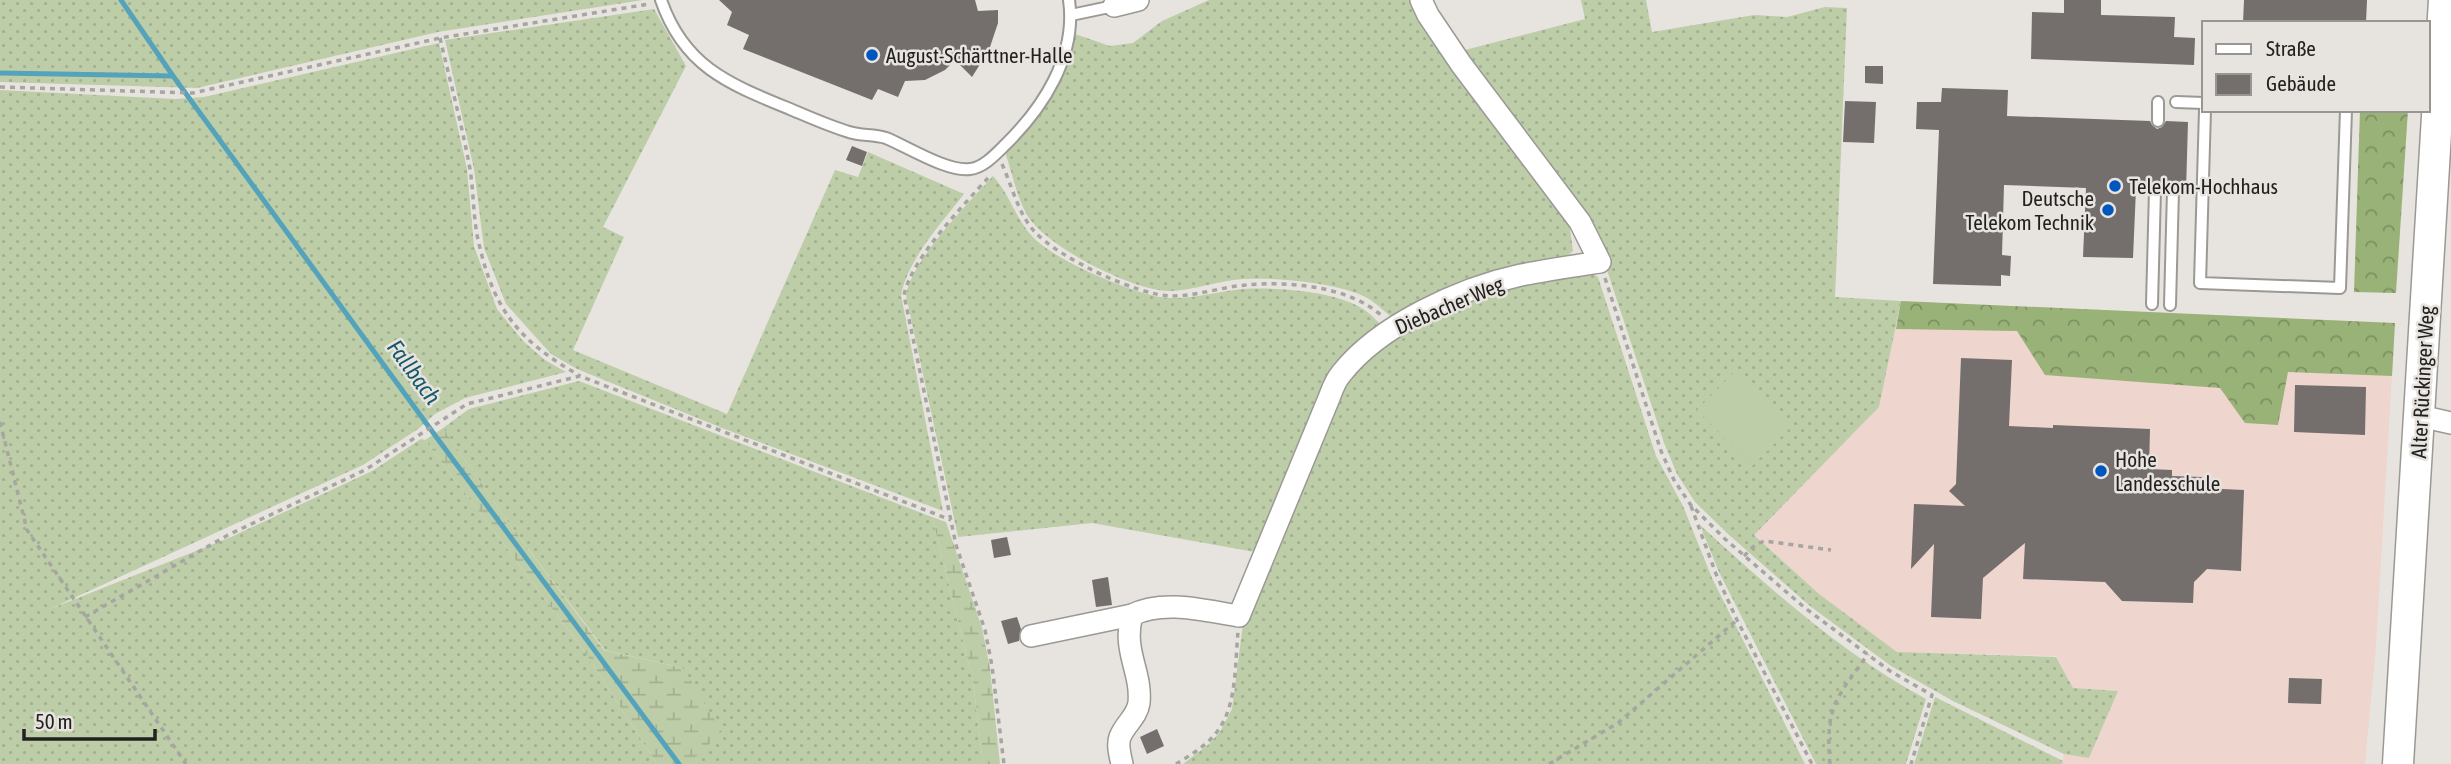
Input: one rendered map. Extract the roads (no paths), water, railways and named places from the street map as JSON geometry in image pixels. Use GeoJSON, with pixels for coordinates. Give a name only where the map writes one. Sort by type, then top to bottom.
{"type":"FeatureCollection","features":[{"type":"Feature","properties":{"kind":"street"},"geometry":{"type":"LineString","coordinates":[[1114,6],[1138,0]]}},
{"type":"Feature","properties":{"kind":"street","name":"Diebacher Weg"},"geometry":{"type":"LineString","coordinates":[[1132,615],[1142,610],[1182,607],[1239,616],[1339,376],[1357,356],[1393,326],[1491,283],[1521,275],[1600,262],[1580,222],[1461,64],[1421,0]]}},
{"type":"Feature","properties":{"kind":"street","name":"Alter Rückinger Weg"},"geometry":{"type":"LineString","coordinates":[[2398,764],[2444,0]]}},
{"type":"Feature","properties":{"kind":"street"},"geometry":{"type":"LineString","coordinates":[[2420,416],[2451,424]]}},
{"type":"Feature","properties":{"kind":"street"},"geometry":{"type":"LineString","coordinates":[[1031,636],[1132,615],[1128,643],[1139,701],[1137,711],[1121,736],[1119,749],[1122,764]]}},
{"type":"Feature","properties":{"kind":"lane"},"geometry":{"type":"LineString","coordinates":[[662,1],[671,25],[686,47],[709,71],[749,93],[832,127],[853,133],[876,135],[959,169],[975,168],[997,153],[1040,107],[1059,70],[1071,15],[1069,0]]}},
{"type":"Feature","properties":{"kind":"lane"},"geometry":{"type":"LineString","coordinates":[[1071,15],[1114,6]]}},
{"type":"Feature","properties":{"kind":"lane"},"geometry":{"type":"LineString","coordinates":[[2158,102],[2158,121]]}},
{"type":"Feature","properties":{"kind":"lane"},"geometry":{"type":"LineString","coordinates":[[2176,102],[2202,103]]}},
{"type":"Feature","properties":{"kind":"lane"},"geometry":{"type":"LineString","coordinates":[[2206,112],[2200,283],[2340,288],[2346,112]]}},
{"type":"Feature","properties":{"kind":"lane"},"geometry":{"type":"LineString","coordinates":[[2152,304],[2155,190]]}},
{"type":"Feature","properties":{"kind":"lane"},"geometry":{"type":"LineString","coordinates":[[2170,305],[2173,190]]}},
{"type":"Feature","properties":{"kind":"waterway","name":"Fallbach"},"geometry":{"type":"LineString","coordinates":[[121,0],[173,76],[437,438],[679,764]]}},
{"type":"Feature","properties":{"kind":"waterway"},"geometry":{"type":"LineString","coordinates":[[0,73],[173,76]]}},
{"type":"Feature","properties":{"kind":"place","name":"August-Schärttner-Halle"},"geometry":{"type":"Point","coordinates":[872,55]}},
{"type":"Feature","properties":{"kind":"place","name":"Telekom-Hochhaus"},"geometry":{"type":"Point","coordinates":[2115,186]}},
{"type":"Feature","properties":{"kind":"place","name":"Deutsche Telekom Technik"},"geometry":{"type":"Point","coordinates":[2108,210]}},
{"type":"Feature","properties":{"kind":"place","name":"Hohe Landesschule"},"geometry":{"type":"Point","coordinates":[2101,471]}}]}
